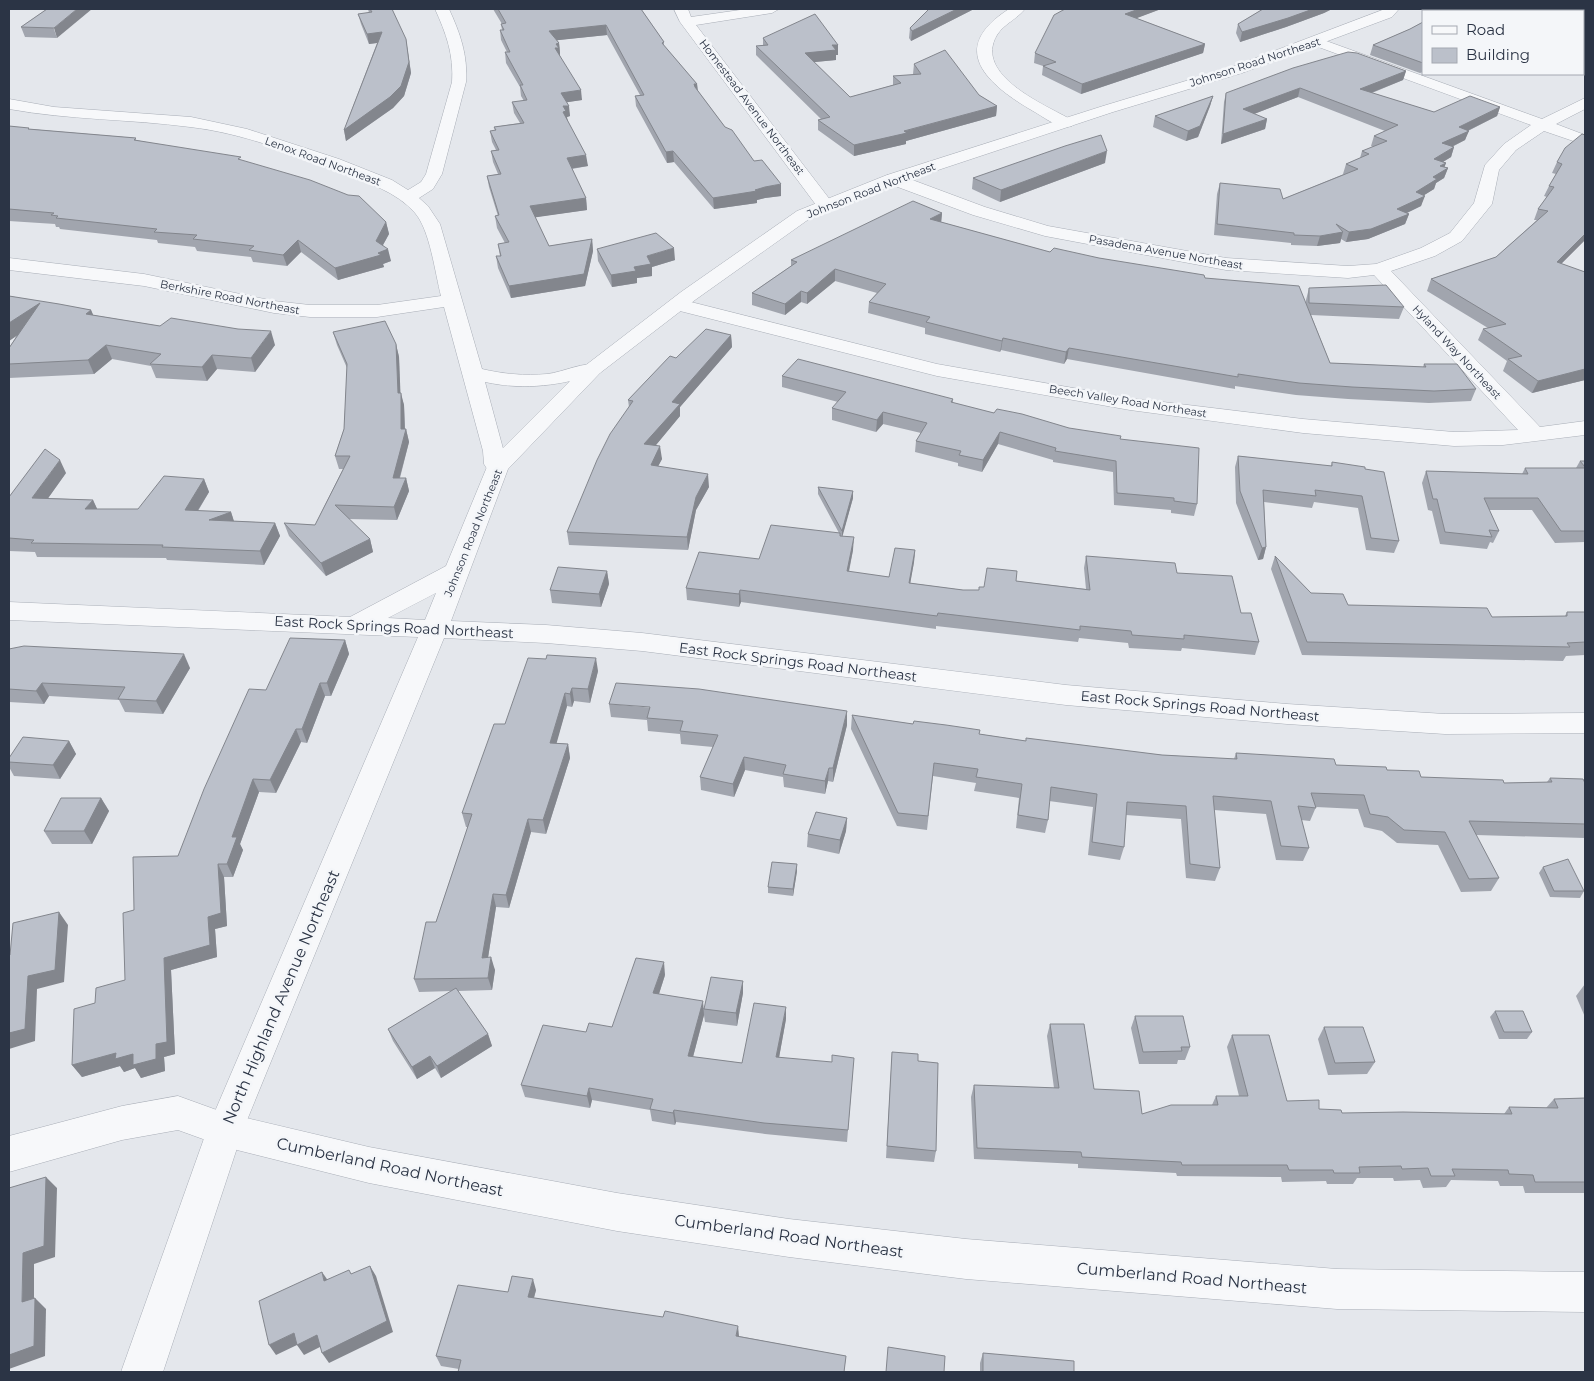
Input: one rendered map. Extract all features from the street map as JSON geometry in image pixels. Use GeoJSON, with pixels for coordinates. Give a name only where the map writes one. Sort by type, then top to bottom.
{"type":"FeatureCollection","features":[{"type":"Feature","properties":{"kind":"street"},"geometry":{"type":"LineString","coordinates":[[408,197],[427,185],[434,174],[459,82],[459,52],[442,9]]}},
{"type":"Feature","properties":{"kind":"street"},"geometry":{"type":"LineString","coordinates":[[684,15],[772,9]]}},
{"type":"Feature","properties":{"kind":"street"},"geometry":{"type":"LineString","coordinates":[[1018,9],[1006,16],[990,34],[984,52],[989,70],[1013,90],[1066,122]]}},
{"type":"Feature","properties":{"kind":"street","name":"Johnson Road Northeast"},"geometry":{"type":"LineString","coordinates":[[436,628],[497,467],[593,369],[679,305],[688,296],[803,215],[892,179],[1066,122],[1237,70],[1318,42],[1387,14],[1392,9]]}},
{"type":"Feature","properties":{"kind":"street","name":"Homestead Avenue Northeast"},"geometry":{"type":"LineString","coordinates":[[684,15],[825,205]]}},
{"type":"Feature","properties":{"kind":"street"},"geometry":{"type":"LineString","coordinates":[[1318,42],[1585,140]]}},
{"type":"Feature","properties":{"kind":"street","name":"Pasadena Avenue Northeast"},"geometry":{"type":"LineString","coordinates":[[892,179],[980,211],[1064,234],[1226,264],[1348,272],[1379,269],[1428,252],[1456,237],[1483,204],[1491,169],[1510,147],[1542,125],[1585,103]]}},
{"type":"Feature","properties":{"kind":"street","name":"Lenox Road Northeast"},"geometry":{"type":"LineString","coordinates":[[9,104],[54,112],[161,118],[220,127],[334,163],[386,184],[408,197],[422,210],[431,224],[494,451],[494,464],[497,467]]}},
{"type":"Feature","properties":{"kind":"street","name":"Berkshire Road Northeast"},"geometry":{"type":"LineString","coordinates":[[9,264],[144,280],[274,307],[310,311],[377,311],[453,300]]}},
{"type":"Feature","properties":{"kind":"street","name":"Hyland Way Northeast"},"geometry":{"type":"LineString","coordinates":[[1379,269],[1535,435]]}},
{"type":"Feature","properties":{"kind":"street","name":"Beech Valley Road Northeast"},"geometry":{"type":"LineString","coordinates":[[679,305],[937,370],[1130,404],[1304,426],[1454,439],[1535,435],[1585,428]]}},
{"type":"Feature","properties":{"kind":"street"},"geometry":{"type":"LineString","coordinates":[[473,373],[504,381],[530,383],[561,379],[593,369]]}},
{"type":"Feature","properties":{"kind":"street"},"geometry":{"type":"LineString","coordinates":[[355,625],[457,571]]}},
{"type":"Feature","properties":{"kind":"street","name":"East Rock Springs Road Northeast"},"geometry":{"type":"LineString","coordinates":[[9,610],[436,628],[642,642],[1066,695],[1287,714],[1445,724],[1585,723]]}},
{"type":"Feature","properties":{"kind":"street","name":"North Highland Avenue Northeast"},"geometry":{"type":"LineString","coordinates":[[142,1372],[225,1130],[436,628]]}},
{"type":"Feature","properties":{"kind":"street","name":"Cumberland Road Northeast"},"geometry":{"type":"LineString","coordinates":[[9,1154],[122,1123],[178,1113],[225,1130],[379,1167],[617,1212],[789,1238],[966,1259],[1337,1289],[1585,1292]]}},
{"type":"Feature","properties":{"kind":"building"},"geometry":{"type":"Polygon","coordinates":[[[47,9],[77,9],[54,28],[21,27],[47,9]]]}},
{"type":"Feature","properties":{"kind":"building"},"geometry":{"type":"Polygon","coordinates":[[[370,9],[392,9],[406,39],[409,62],[401,86],[390,97],[344,130],[382,32],[367,34],[358,14],[372,12],[370,9]]]}},
{"type":"Feature","properties":{"kind":"building"},"geometry":{"type":"Polygon","coordinates":[[[498,9],[641,9],[664,42],[662,43],[697,84],[694,84],[695,87],[725,127],[732,130],[754,161],[762,160],[781,184],[755,190],[757,191],[713,198],[673,151],[666,152],[635,96],[644,95],[606,25],[549,31],[559,43],[556,44],[559,48],[555,48],[581,90],[561,93],[569,106],[563,106],[566,111],[563,112],[586,155],[567,158],[586,198],[530,206],[549,246],[592,239],[584,274],[509,286],[496,256],[501,256],[498,244],[509,242],[495,216],[499,215],[487,176],[501,174],[491,151],[499,150],[490,131],[496,130],[494,127],[524,123],[512,102],[527,100],[520,85],[523,85],[505,52],[510,52],[500,30],[504,30],[501,24],[506,23],[498,9]]]}},
{"type":"Feature","properties":{"kind":"building"},"geometry":{"type":"Polygon","coordinates":[[[929,9],[957,9],[912,31],[910,28],[929,9]]]}},
{"type":"Feature","properties":{"kind":"building"},"geometry":{"type":"Polygon","coordinates":[[[1065,9],[1139,9],[1125,14],[1205,44],[1082,84],[1043,66],[1056,62],[1035,53],[1054,15],[1065,9]]]}},
{"type":"Feature","properties":{"kind":"building"},"geometry":{"type":"Polygon","coordinates":[[[1263,9],[1313,9],[1242,32],[1238,24],[1263,9]]]}},
{"type":"Feature","properties":{"kind":"building"},"geometry":{"type":"Polygon","coordinates":[[[1441,9],[1486,9],[1484,10],[1439,10],[1441,9]]]}},
{"type":"Feature","properties":{"kind":"building"},"geometry":{"type":"Polygon","coordinates":[[[815,14],[838,45],[832,45],[836,50],[805,53],[850,97],[901,83],[893,76],[921,74],[914,64],[945,50],[979,95],[997,106],[904,131],[907,133],[854,145],[818,120],[830,117],[756,46],[768,45],[763,38],[815,14]]]}},
{"type":"Feature","properties":{"kind":"building"},"geometry":{"type":"Polygon","coordinates":[[[1585,20],[1585,59],[1584,58],[1585,20]]]}},
{"type":"Feature","properties":{"kind":"building"},"geometry":{"type":"Polygon","coordinates":[[[1422,23],[1422,63],[1373,45],[1422,23]]]}},
{"type":"Feature","properties":{"kind":"building"},"geometry":{"type":"Polygon","coordinates":[[[1348,52],[1357,53],[1406,71],[1360,89],[1434,112],[1470,96],[1500,107],[1459,127],[1469,131],[1442,143],[1454,147],[1434,159],[1446,163],[1440,166],[1448,168],[1433,177],[1437,179],[1416,192],[1425,196],[1397,209],[1409,214],[1371,229],[1349,232],[1336,224],[1343,232],[1320,236],[1294,235],[1294,233],[1217,224],[1220,183],[1280,189],[1283,199],[1358,169],[1346,164],[1369,154],[1362,151],[1387,141],[1374,136],[1398,125],[1300,88],[1243,109],[1267,119],[1223,134],[1226,93],[1293,68],[1348,52]]]}},
{"type":"Feature","properties":{"kind":"building"},"geometry":{"type":"Polygon","coordinates":[[[1213,96],[1200,126],[1188,131],[1155,116],[1213,96]]]}},
{"type":"Feature","properties":{"kind":"building"},"geometry":{"type":"Polygon","coordinates":[[[9,126],[136,138],[134,140],[241,157],[238,159],[310,180],[348,195],[359,196],[386,222],[376,241],[388,249],[378,253],[381,255],[335,268],[298,240],[283,255],[249,250],[254,246],[193,239],[197,235],[154,232],[157,229],[56,218],[58,216],[51,215],[54,213],[9,209],[9,126]]]}},
{"type":"Feature","properties":{"kind":"building"},"geometry":{"type":"Polygon","coordinates":[[[1582,134],[1585,135],[1585,234],[1557,262],[1585,272],[1585,369],[1538,381],[1508,359],[1522,356],[1483,329],[1506,324],[1431,279],[1496,257],[1548,211],[1538,209],[1554,187],[1549,186],[1562,164],[1557,162],[1565,148],[1582,134]]]}},
{"type":"Feature","properties":{"kind":"building"},"geometry":{"type":"Polygon","coordinates":[[[1101,135],[1107,151],[1001,190],[973,178],[1065,146],[1101,135]]]}},
{"type":"Feature","properties":{"kind":"building"},"geometry":{"type":"Polygon","coordinates":[[[913,201],[942,213],[930,219],[1050,252],[1054,248],[1099,258],[1204,275],[1205,278],[1299,286],[1330,363],[1426,367],[1424,364],[1457,364],[1476,389],[1434,391],[1352,387],[1299,383],[1238,374],[1238,377],[1069,348],[1066,352],[1003,338],[1002,341],[926,322],[930,317],[869,302],[886,284],[835,269],[807,293],[801,291],[785,304],[752,293],[797,262],[791,260],[913,201]]]}},
{"type":"Feature","properties":{"kind":"building"},"geometry":{"type":"Polygon","coordinates":[[[656,233],[674,248],[647,256],[651,264],[634,267],[636,271],[611,275],[597,249],[656,233]]]}},
{"type":"Feature","properties":{"kind":"building"},"geometry":{"type":"Polygon","coordinates":[[[1386,285],[1404,307],[1309,303],[1309,288],[1386,285]]]}},
{"type":"Feature","properties":{"kind":"building"},"geometry":{"type":"Polygon","coordinates":[[[9,296],[91,310],[86,314],[160,326],[171,318],[238,329],[271,331],[251,358],[212,355],[202,367],[150,364],[161,354],[106,345],[88,360],[9,364],[9,348],[40,303],[9,323],[9,296]]]}},
{"type":"Feature","properties":{"kind":"building"},"geometry":{"type":"Polygon","coordinates":[[[385,321],[396,344],[398,393],[401,393],[401,429],[406,429],[393,478],[406,478],[394,507],[335,505],[370,539],[321,563],[284,523],[315,525],[350,456],[335,456],[344,429],[347,364],[333,332],[385,321]]]}},
{"type":"Feature","properties":{"kind":"building"},"geometry":{"type":"Polygon","coordinates":[[[706,329],[731,335],[672,402],[680,404],[644,444],[660,446],[651,465],[708,474],[696,497],[687,537],[567,532],[610,434],[633,401],[628,400],[670,356],[676,358],[706,329]]]}},
{"type":"Feature","properties":{"kind":"building"},"geometry":{"type":"Polygon","coordinates":[[[798,359],[953,399],[951,402],[994,413],[997,409],[1022,414],[1069,428],[1121,436],[1120,439],[1199,448],[1197,504],[1174,501],[1174,498],[1117,493],[1116,461],[1055,451],[1056,448],[1000,432],[983,460],[959,455],[961,451],[916,441],[927,423],[883,412],[877,420],[832,408],[846,392],[782,376],[798,359]]]}},
{"type":"Feature","properties":{"kind":"building"},"geometry":{"type":"Polygon","coordinates":[[[45,449],[60,460],[32,498],[93,500],[85,509],[138,509],[164,476],[204,479],[185,510],[231,512],[209,520],[275,523],[260,551],[162,547],[163,545],[31,543],[34,540],[9,538],[9,497],[45,449]]]}},
{"type":"Feature","properties":{"kind":"building"},"geometry":{"type":"Polygon","coordinates":[[[1238,456],[1332,466],[1332,462],[1384,472],[1399,541],[1371,538],[1362,496],[1315,490],[1316,496],[1263,490],[1266,547],[1262,548],[1240,491],[1238,456]]]}},
{"type":"Feature","properties":{"kind":"building"},"geometry":{"type":"Polygon","coordinates":[[[1525,468],[1585,468],[1585,531],[1561,531],[1538,498],[1484,498],[1499,531],[1489,530],[1492,537],[1445,532],[1437,499],[1433,499],[1426,471],[1528,474],[1525,468]]]}},
{"type":"Feature","properties":{"kind":"building"},"geometry":{"type":"Polygon","coordinates":[[[818,487],[853,491],[842,531],[818,487]]]}},
{"type":"Feature","properties":{"kind":"building"},"geometry":{"type":"Polygon","coordinates":[[[771,525],[840,533],[840,536],[854,537],[847,571],[889,577],[895,548],[915,550],[909,583],[963,590],[979,590],[979,587],[984,587],[987,568],[1017,571],[1016,581],[1090,590],[1086,556],[1175,563],[1177,573],[1232,576],[1241,613],[1251,613],[1259,642],[1184,635],[1184,639],[1132,635],[1131,631],[1080,626],[1080,630],[938,613],[937,616],[740,590],[739,594],[686,588],[699,552],[759,559],[771,525]]]}},
{"type":"Feature","properties":{"kind":"building"},"geometry":{"type":"Polygon","coordinates":[[[1275,556],[1311,593],[1343,594],[1348,605],[1487,608],[1492,617],[1567,616],[1567,612],[1585,612],[1585,642],[1567,643],[1570,647],[1307,642],[1275,556]]]}},
{"type":"Feature","properties":{"kind":"building"},"geometry":{"type":"Polygon","coordinates":[[[558,567],[607,571],[599,594],[550,590],[558,567]]]}},
{"type":"Feature","properties":{"kind":"building"},"geometry":{"type":"Polygon","coordinates":[[[290,638],[345,640],[327,683],[320,683],[302,729],[296,729],[270,780],[253,779],[232,837],[237,837],[227,864],[218,864],[221,913],[208,917],[210,945],[164,958],[167,1042],[156,1044],[156,1059],[133,1065],[133,1054],[115,1059],[116,1053],[72,1065],[74,1009],[95,1003],[96,988],[125,980],[123,913],[134,910],[133,857],[178,856],[204,789],[249,689],[266,690],[290,638]]]}},
{"type":"Feature","properties":{"kind":"building"},"geometry":{"type":"Polygon","coordinates":[[[24,646],[184,654],[156,701],[118,699],[125,687],[42,683],[36,691],[9,689],[9,649],[24,646]]]}},
{"type":"Feature","properties":{"kind":"building"},"geometry":{"type":"Polygon","coordinates":[[[547,655],[596,658],[588,689],[572,688],[570,694],[565,693],[550,743],[568,744],[543,820],[528,819],[506,895],[493,894],[482,958],[491,957],[488,978],[414,979],[426,922],[436,922],[472,814],[462,813],[494,724],[505,724],[528,658],[546,659],[547,655]]]}},
{"type":"Feature","properties":{"kind":"building"},"geometry":{"type":"Polygon","coordinates":[[[616,683],[699,689],[847,711],[833,768],[829,768],[825,781],[783,774],[786,765],[744,757],[733,784],[700,777],[718,735],[680,731],[683,721],[647,718],[650,707],[609,704],[616,683]]]}},
{"type":"Feature","properties":{"kind":"building"},"geometry":{"type":"Polygon","coordinates":[[[852,715],[913,724],[914,721],[980,730],[979,734],[1026,741],[1026,738],[1162,755],[1237,759],[1236,753],[1334,759],[1336,765],[1386,767],[1387,770],[1419,771],[1421,777],[1503,780],[1504,783],[1552,782],[1550,778],[1583,779],[1585,783],[1585,824],[1469,821],[1499,878],[1469,879],[1445,832],[1404,830],[1388,817],[1370,814],[1364,795],[1311,793],[1316,808],[1298,806],[1309,848],[1281,846],[1271,801],[1213,796],[1220,868],[1190,864],[1186,806],[1127,802],[1124,847],[1092,842],[1097,794],[1051,787],[1048,820],[1018,815],[1022,784],[976,777],[978,769],[934,763],[928,816],[898,813],[852,715]]]}},
{"type":"Feature","properties":{"kind":"building"},"geometry":{"type":"Polygon","coordinates":[[[23,737],[69,741],[53,765],[9,762],[9,758],[23,737]]]}},
{"type":"Feature","properties":{"kind":"building"},"geometry":{"type":"Polygon","coordinates":[[[61,798],[101,798],[84,831],[44,831],[61,798]]]}},
{"type":"Feature","properties":{"kind":"building"},"geometry":{"type":"Polygon","coordinates":[[[816,812],[847,818],[840,840],[808,834],[816,812]]]}},
{"type":"Feature","properties":{"kind":"building"},"geometry":{"type":"Polygon","coordinates":[[[1568,859],[1584,891],[1554,891],[1543,867],[1568,859]]]}},
{"type":"Feature","properties":{"kind":"building"},"geometry":{"type":"Polygon","coordinates":[[[772,862],[797,864],[793,889],[768,887],[772,862]]]}},
{"type":"Feature","properties":{"kind":"building"},"geometry":{"type":"Polygon","coordinates":[[[59,912],[55,970],[28,976],[25,1029],[9,1033],[9,955],[13,923],[59,912]]]}},
{"type":"Feature","properties":{"kind":"building"},"geometry":{"type":"Polygon","coordinates":[[[636,958],[664,962],[653,993],[703,1001],[688,1056],[742,1063],[754,1003],[786,1007],[776,1057],[832,1062],[832,1055],[854,1058],[848,1130],[764,1123],[674,1110],[673,1113],[650,1109],[653,1099],[589,1088],[587,1096],[521,1085],[543,1025],[586,1032],[589,1023],[612,1027],[636,958]]]}},
{"type":"Feature","properties":{"kind":"building"},"geometry":{"type":"Polygon","coordinates":[[[711,977],[743,981],[736,1013],[704,1009],[711,977]]]}},
{"type":"Feature","properties":{"kind":"building"},"geometry":{"type":"Polygon","coordinates":[[[456,988],[488,1034],[437,1066],[430,1056],[412,1067],[388,1029],[456,988]]]}},
{"type":"Feature","properties":{"kind":"building"},"geometry":{"type":"Polygon","coordinates":[[[1495,1011],[1523,1011],[1532,1032],[1504,1032],[1495,1011]]]}},
{"type":"Feature","properties":{"kind":"building"},"geometry":{"type":"Polygon","coordinates":[[[1135,1016],[1183,1016],[1190,1047],[1181,1047],[1182,1051],[1143,1052],[1135,1016]]]}},
{"type":"Feature","properties":{"kind":"building"},"geometry":{"type":"Polygon","coordinates":[[[1050,1024],[1084,1024],[1094,1089],[1139,1091],[1142,1114],[1171,1105],[1218,1105],[1216,1096],[1248,1096],[1232,1035],[1269,1035],[1287,1101],[1319,1100],[1319,1109],[1341,1110],[1342,1113],[1512,1114],[1509,1107],[1558,1108],[1554,1099],[1585,1098],[1585,1182],[1535,1182],[1533,1175],[1509,1174],[1508,1170],[1452,1169],[1455,1176],[1431,1176],[1428,1168],[1402,1169],[1401,1166],[1359,1167],[1360,1173],[1334,1173],[1333,1170],[1289,1170],[1287,1165],[1182,1165],[1181,1162],[1082,1157],[1081,1152],[977,1148],[974,1085],[1059,1088],[1050,1024]]]}},
{"type":"Feature","properties":{"kind":"building"},"geometry":{"type":"Polygon","coordinates":[[[1324,1027],[1363,1027],[1375,1062],[1335,1063],[1324,1027]]]}},
{"type":"Feature","properties":{"kind":"building"},"geometry":{"type":"Polygon","coordinates":[[[892,1052],[918,1054],[918,1061],[938,1063],[936,1151],[887,1146],[892,1052]]]}},
{"type":"Feature","properties":{"kind":"building"},"geometry":{"type":"Polygon","coordinates":[[[46,1177],[44,1246],[23,1253],[22,1302],[35,1298],[34,1346],[9,1355],[9,1188],[46,1177]]]}},
{"type":"Feature","properties":{"kind":"building"},"geometry":{"type":"Polygon","coordinates":[[[370,1266],[387,1321],[322,1353],[317,1335],[297,1345],[294,1333],[269,1345],[259,1301],[322,1272],[324,1281],[349,1270],[351,1274],[370,1266]]]}},
{"type":"Feature","properties":{"kind":"building"},"geometry":{"type":"Polygon","coordinates":[[[512,1276],[533,1279],[528,1297],[663,1317],[665,1311],[738,1326],[736,1336],[846,1356],[844,1372],[458,1372],[461,1360],[436,1356],[458,1285],[508,1292],[512,1276]]]}},
{"type":"Feature","properties":{"kind":"building"},"geometry":{"type":"Polygon","coordinates":[[[888,1347],[945,1356],[944,1372],[886,1372],[888,1347]]]}},
{"type":"Feature","properties":{"kind":"building"},"geometry":{"type":"Polygon","coordinates":[[[983,1353],[1074,1361],[1074,1372],[983,1372],[983,1353]]]}}]}
